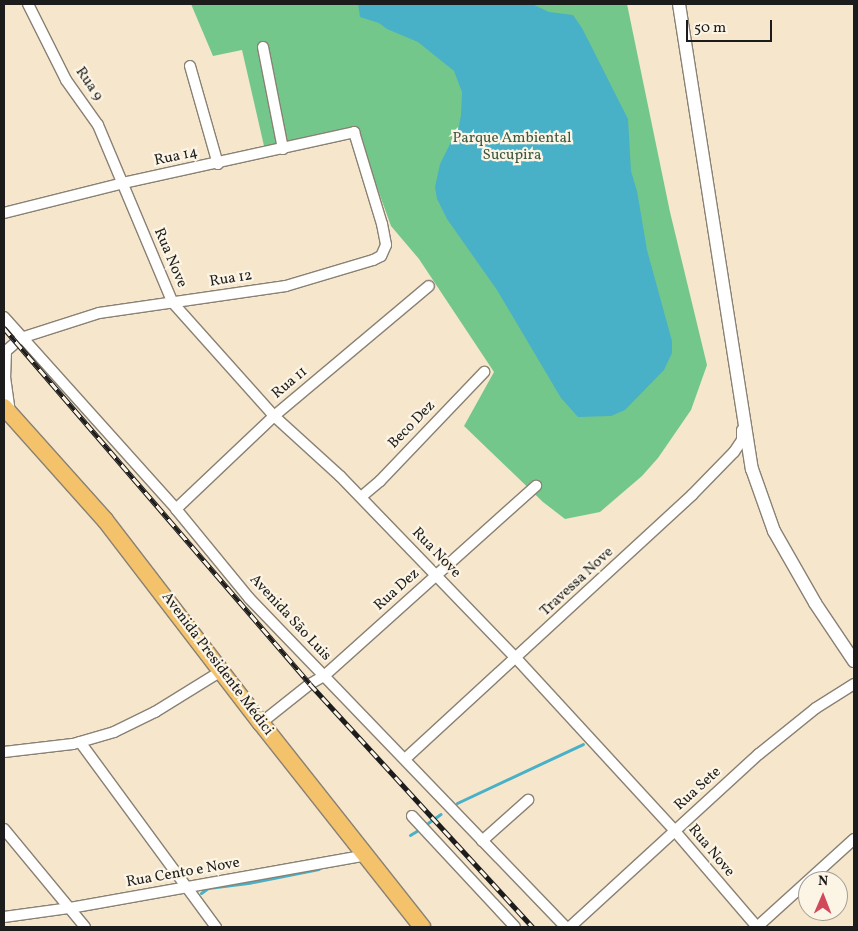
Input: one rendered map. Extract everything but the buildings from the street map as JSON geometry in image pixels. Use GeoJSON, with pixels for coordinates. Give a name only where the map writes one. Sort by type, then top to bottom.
{"type":"FeatureCollection","features":[{"type":"Feature","properties":{"kind":"main road","name":"Avenida Presidente Médici"},"geometry":{"type":"LineString","coordinates":[[7,410],[105,520],[261,723],[422,927]]}},
{"type":"Feature","properties":{"kind":"street","name":"Rua 9"},"geometry":{"type":"LineString","coordinates":[[28,4],[66,80],[98,125],[122,183]]}},
{"type":"Feature","properties":{"kind":"street"},"geometry":{"type":"LineString","coordinates":[[679,4],[752,469],[760,497],[774,531],[815,603],[854,661]]}},
{"type":"Feature","properties":{"kind":"street"},"geometry":{"type":"LineString","coordinates":[[263,47],[283,148]]}},
{"type":"Feature","properties":{"kind":"street"},"geometry":{"type":"LineString","coordinates":[[190,66],[218,164]]}},
{"type":"Feature","properties":{"kind":"street","name":"Rua 14"},"geometry":{"type":"LineString","coordinates":[[4,213],[122,183],[218,164],[354,132]]}},
{"type":"Feature","properties":{"kind":"street","name":"Rua 12"},"geometry":{"type":"LineString","coordinates":[[21,338],[99,313],[286,286],[381,256],[386,245],[382,224],[354,132]]}},
{"type":"Feature","properties":{"kind":"street","name":"Rua Nove"},"geometry":{"type":"LineString","coordinates":[[122,183],[173,303],[274,416],[361,497],[516,658],[674,830],[757,927]]}},
{"type":"Feature","properties":{"kind":"street","name":"Rua 11"},"geometry":{"type":"LineString","coordinates":[[176,510],[274,416],[429,286]]}},
{"type":"Feature","properties":{"kind":"street","name":"Avenida São Luis"},"geometry":{"type":"LineString","coordinates":[[4,317],[176,510],[250,598],[566,927]]}},
{"type":"Feature","properties":{"kind":"street"},"geometry":{"type":"LineString","coordinates":[[7,410],[4,377],[6,351],[21,338]]}},
{"type":"Feature","properties":{"kind":"street","name":"Beco Dez"},"geometry":{"type":"LineString","coordinates":[[361,497],[380,481],[484,372]]}},
{"type":"Feature","properties":{"kind":"street","name":"Travessa Nove"},"geometry":{"type":"LineString","coordinates":[[405,759],[692,495],[734,452],[742,440],[743,411]]}},
{"type":"Feature","properties":{"kind":"street","name":"Rua Dez"},"geometry":{"type":"LineString","coordinates":[[261,723],[310,684],[324,676],[536,486]]}},
{"type":"Feature","properties":{"kind":"street"},"geometry":{"type":"LineString","coordinates":[[4,752],[80,742],[96,738],[134,723],[221,671]]}},
{"type":"Feature","properties":{"kind":"street","name":"Rua Sete"},"geometry":{"type":"LineString","coordinates":[[570,927],[674,830],[780,737],[816,708],[854,684]]}},
{"type":"Feature","properties":{"kind":"street"},"geometry":{"type":"LineString","coordinates":[[80,742],[216,927]]}},
{"type":"Feature","properties":{"kind":"street"},"geometry":{"type":"LineString","coordinates":[[482,841],[528,800]]}},
{"type":"Feature","properties":{"kind":"street"},"geometry":{"type":"LineString","coordinates":[[415,820],[515,927]]}},
{"type":"Feature","properties":{"kind":"street"},"geometry":{"type":"LineString","coordinates":[[4,829],[86,927]]}},
{"type":"Feature","properties":{"kind":"street"},"geometry":{"type":"LineString","coordinates":[[757,927],[854,838]]}},
{"type":"Feature","properties":{"kind":"street","name":"Rua Cento e Nove"},"geometry":{"type":"LineString","coordinates":[[4,917],[70,908],[367,855]]}},
{"type":"Feature","properties":{"kind":"green space","name":"Parque Ambiental Sucupira"},"geometry":{"type":"Polygon","coordinates":[[[191,4],[627,4],[670,212],[707,365],[691,410],[658,458],[642,476],[600,512],[565,519],[543,502],[464,426],[494,372],[419,259],[391,226],[356,129],[264,146],[242,50],[213,56],[191,4]]]}},
{"type":"Feature","properties":{"kind":"water"},"geometry":{"type":"Polygon","coordinates":[[[358,4],[532,4],[549,12],[573,15],[582,28],[628,119],[631,171],[637,191],[647,250],[672,341],[672,353],[664,370],[625,410],[611,416],[578,417],[561,398],[497,290],[447,219],[437,199],[435,187],[440,164],[459,126],[461,115],[462,92],[454,71],[418,42],[387,29],[379,23],[360,17],[358,4]]]}},
{"type":"Feature","properties":{"kind":"waterway"},"geometry":{"type":"LineString","coordinates":[[457,803],[583,744]]}},
{"type":"Feature","properties":{"kind":"waterway"},"geometry":{"type":"LineString","coordinates":[[425,825],[441,814]]}},
{"type":"Feature","properties":{"kind":"waterway"},"geometry":{"type":"LineString","coordinates":[[410,835],[420,829]]}},
{"type":"Feature","properties":{"kind":"waterway"},"geometry":{"type":"LineString","coordinates":[[201,893],[208,888],[248,883],[319,869]]}},
{"type":"Feature","properties":{"kind":"railway"},"geometry":{"type":"LineString","coordinates":[[4,328],[310,684],[533,927]]}}]}
